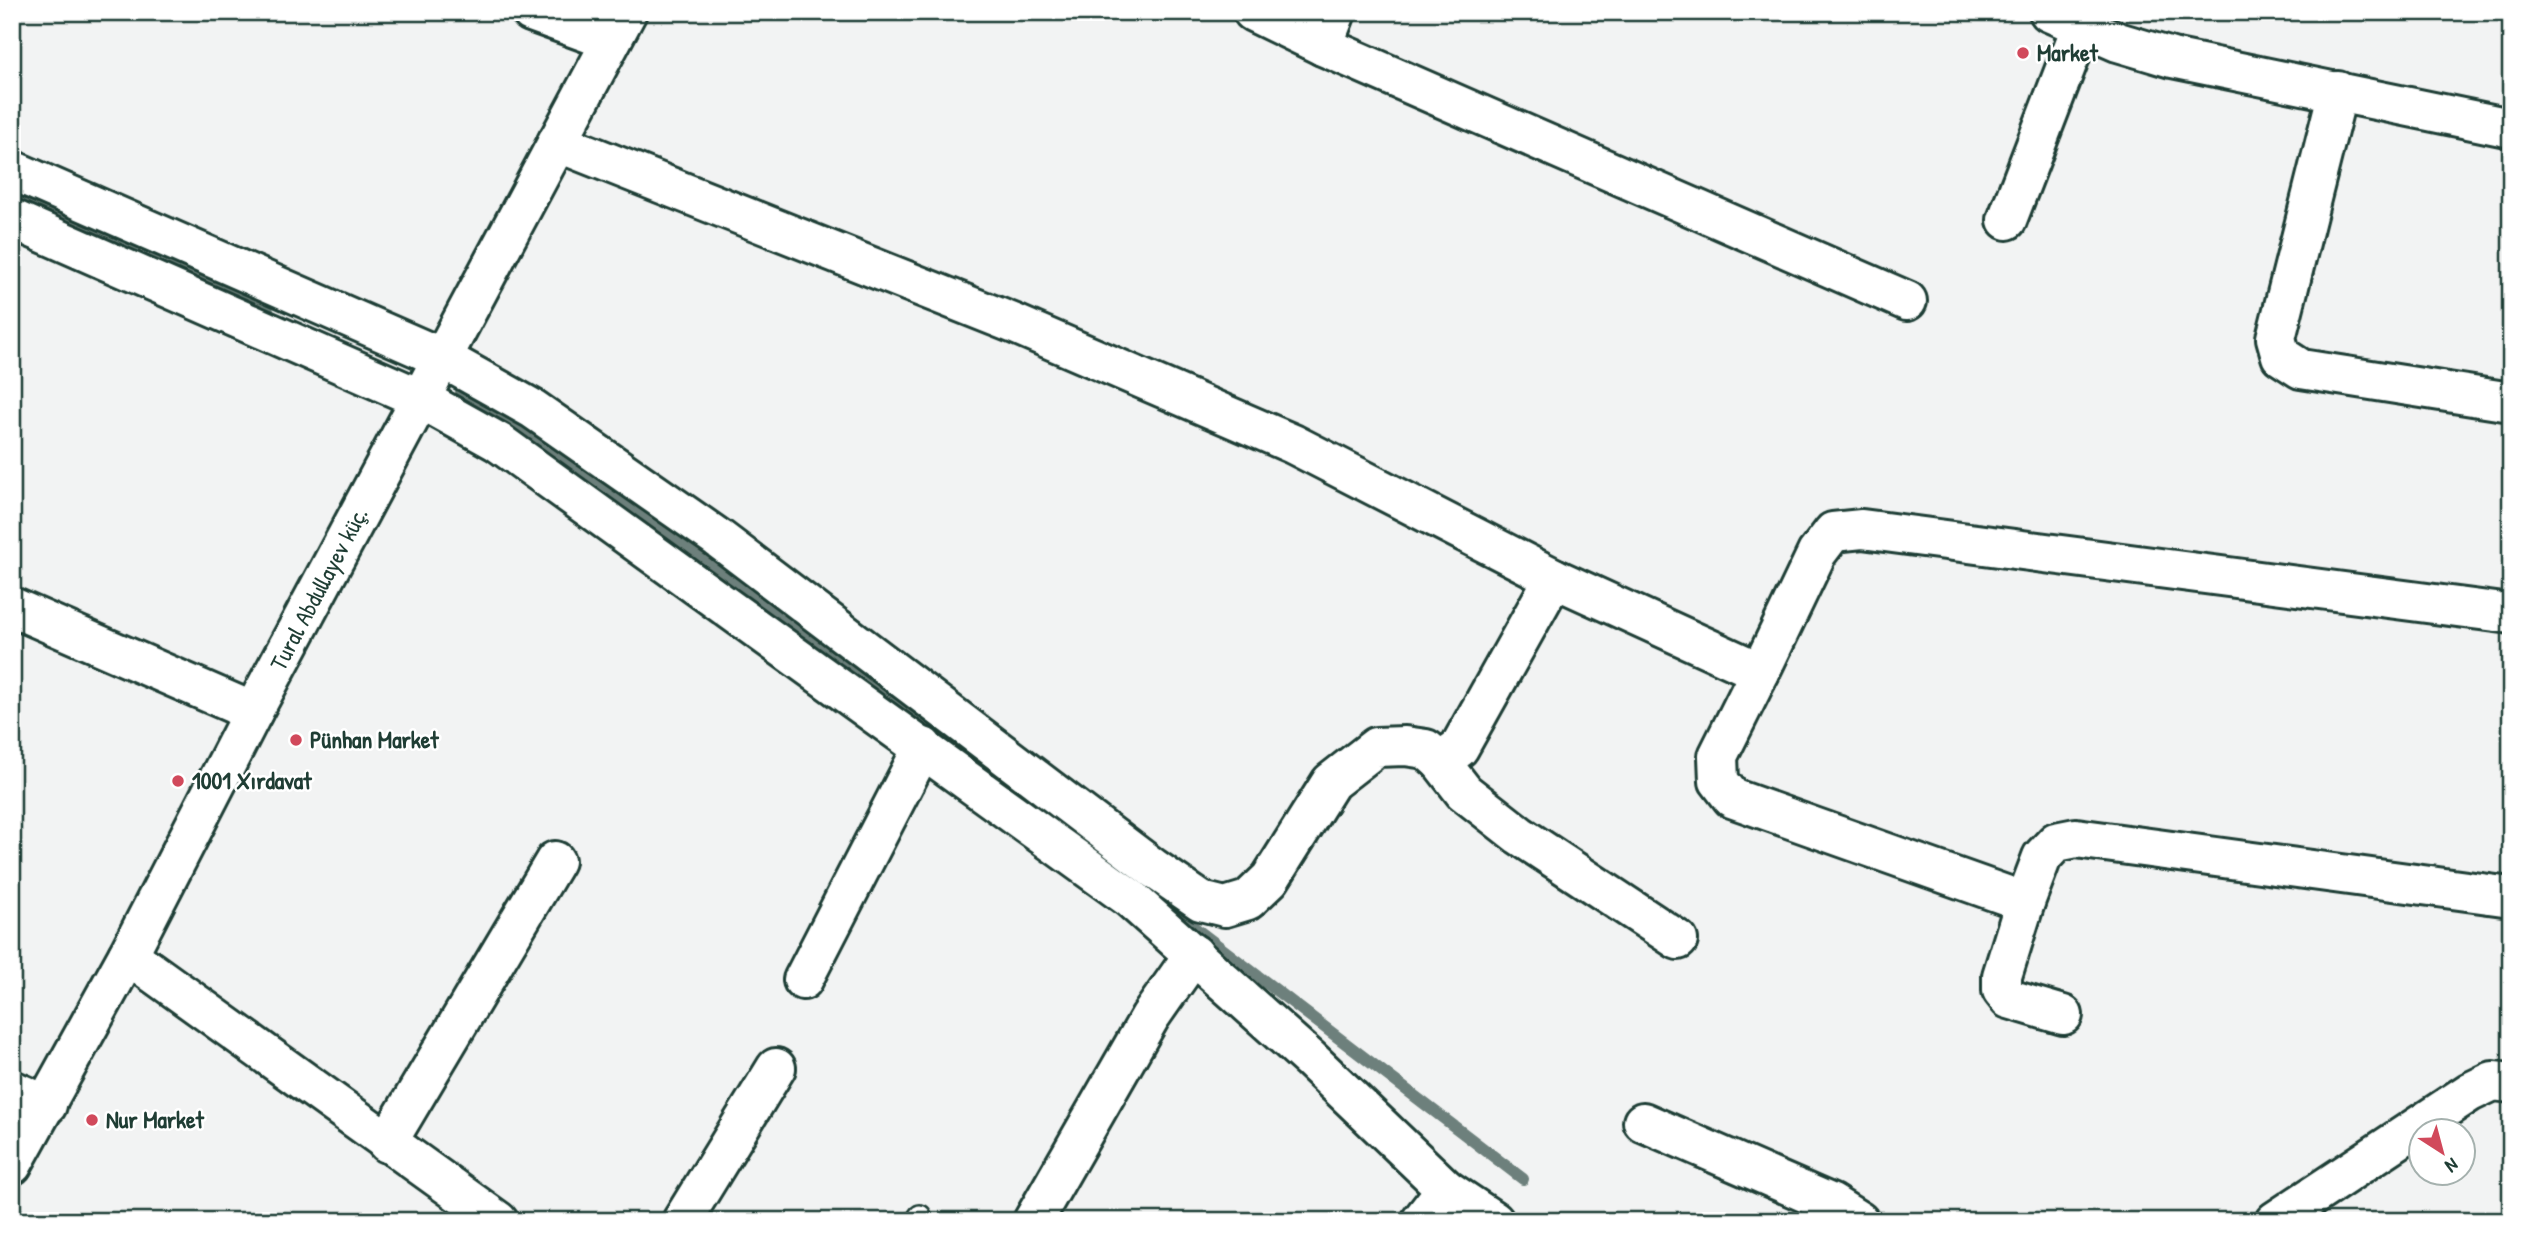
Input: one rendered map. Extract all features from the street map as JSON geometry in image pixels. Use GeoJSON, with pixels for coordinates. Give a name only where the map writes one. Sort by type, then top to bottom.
{"type":"FeatureCollection","features":[{"type":"Feature","properties":{"kind":"street"},"geometry":{"type":"LineString","coordinates":[[531,12],[619,27]]}},
{"type":"Feature","properties":{"kind":"street"},"geometry":{"type":"LineString","coordinates":[[1253,12],[1329,29],[1907,301]]}},
{"type":"Feature","properties":{"kind":"street"},"geometry":{"type":"LineString","coordinates":[[2007,220],[2072,17],[2118,42],[2172,58],[2511,128]]}},
{"type":"Feature","properties":{"kind":"street","name":"Tural Abdullayev küç."},"geometry":{"type":"LineString","coordinates":[[12,1165],[128,955],[253,712],[619,27]]}},
{"type":"Feature","properties":{"kind":"street"},"geometry":{"type":"LineString","coordinates":[[2338,91],[2276,338],[2281,356],[2301,369],[2511,402]]}},
{"type":"Feature","properties":{"kind":"street"},"geometry":{"type":"LineString","coordinates":[[558,142],[1015,324],[1293,444],[1554,578],[1760,672]]}},
{"type":"Feature","properties":{"kind":"street"},"geometry":{"type":"LineString","coordinates":[[12,170],[442,358],[533,409],[718,538],[1142,860],[1202,901],[1225,906],[1248,900],[1270,879],[1331,782],[1376,747],[1405,746],[1426,749],[1440,761],[1464,792],[1518,835],[1678,940]]}},
{"type":"Feature","properties":{"kind":"street"},"geometry":{"type":"LineString","coordinates":[[12,219],[421,399],[498,442],[1131,899],[1310,1059],[1446,1188],[1494,1221]]}},
{"type":"Feature","properties":{"kind":"street"},"geometry":{"type":"LineString","coordinates":[[2025,902],[1732,797],[1719,781],[1718,756],[1817,553],[1833,532],[1862,529],[2511,614]]}},
{"type":"Feature","properties":{"kind":"street"},"geometry":{"type":"LineString","coordinates":[[1440,761],[1459,748],[1474,724],[1554,578]]}},
{"type":"Feature","properties":{"kind":"street"},"geometry":{"type":"LineString","coordinates":[[12,607],[253,712]]}},
{"type":"Feature","properties":{"kind":"street"},"geometry":{"type":"LineString","coordinates":[[803,980],[923,747]]}},
{"type":"Feature","properties":{"kind":"street"},"geometry":{"type":"LineString","coordinates":[[2063,1015],[2009,999],[2002,990],[2003,976],[2025,902],[2042,857],[2056,842],[2076,838],[2511,897]]}},
{"type":"Feature","properties":{"kind":"street"},"geometry":{"type":"LineString","coordinates":[[387,1143],[555,861]]}},
{"type":"Feature","properties":{"kind":"street"},"geometry":{"type":"LineString","coordinates":[[1033,1221],[1150,1017],[1194,954]]}},
{"type":"Feature","properties":{"kind":"street"},"geometry":{"type":"LineString","coordinates":[[128,955],[498,1221]]}},
{"type":"Feature","properties":{"kind":"street"},"geometry":{"type":"LineString","coordinates":[[682,1221],[776,1068]]}},
{"type":"Feature","properties":{"kind":"street"},"geometry":{"type":"LineString","coordinates":[[2275,1221],[2470,1092],[2493,1081],[2511,1083]]}},
{"type":"Feature","properties":{"kind":"street"},"geometry":{"type":"LineString","coordinates":[[12,1090],[47,1105]]}},
{"type":"Feature","properties":{"kind":"street"},"geometry":{"type":"LineString","coordinates":[[1643,1122],[1832,1204],[1859,1221]]}},
{"type":"Feature","properties":{"kind":"street"},"geometry":{"type":"LineString","coordinates":[[1421,1221],[1446,1188]]}},
{"type":"Feature","properties":{"kind":"waterway"},"geometry":{"type":"LineString","coordinates":[[12,197],[268,311]]}},
{"type":"Feature","properties":{"kind":"waterway"},"geometry":{"type":"LineString","coordinates":[[461,393],[590,477],[886,693],[1036,807]]}},
{"type":"Feature","properties":{"kind":"waterway"},"geometry":{"type":"LineString","coordinates":[[1170,909],[1523,1179]]}},
{"type":"Feature","properties":{"kind":"place","name":"Market"},"geometry":{"type":"Point","coordinates":[2023,53]}},
{"type":"Feature","properties":{"kind":"place","name":"Pünhan Market"},"geometry":{"type":"Point","coordinates":[296,740]}},
{"type":"Feature","properties":{"kind":"place","name":"1001 Xırdavat"},"geometry":{"type":"Point","coordinates":[178,781]}},
{"type":"Feature","properties":{"kind":"place","name":"Nur Market"},"geometry":{"type":"Point","coordinates":[92,1120]}}]}
